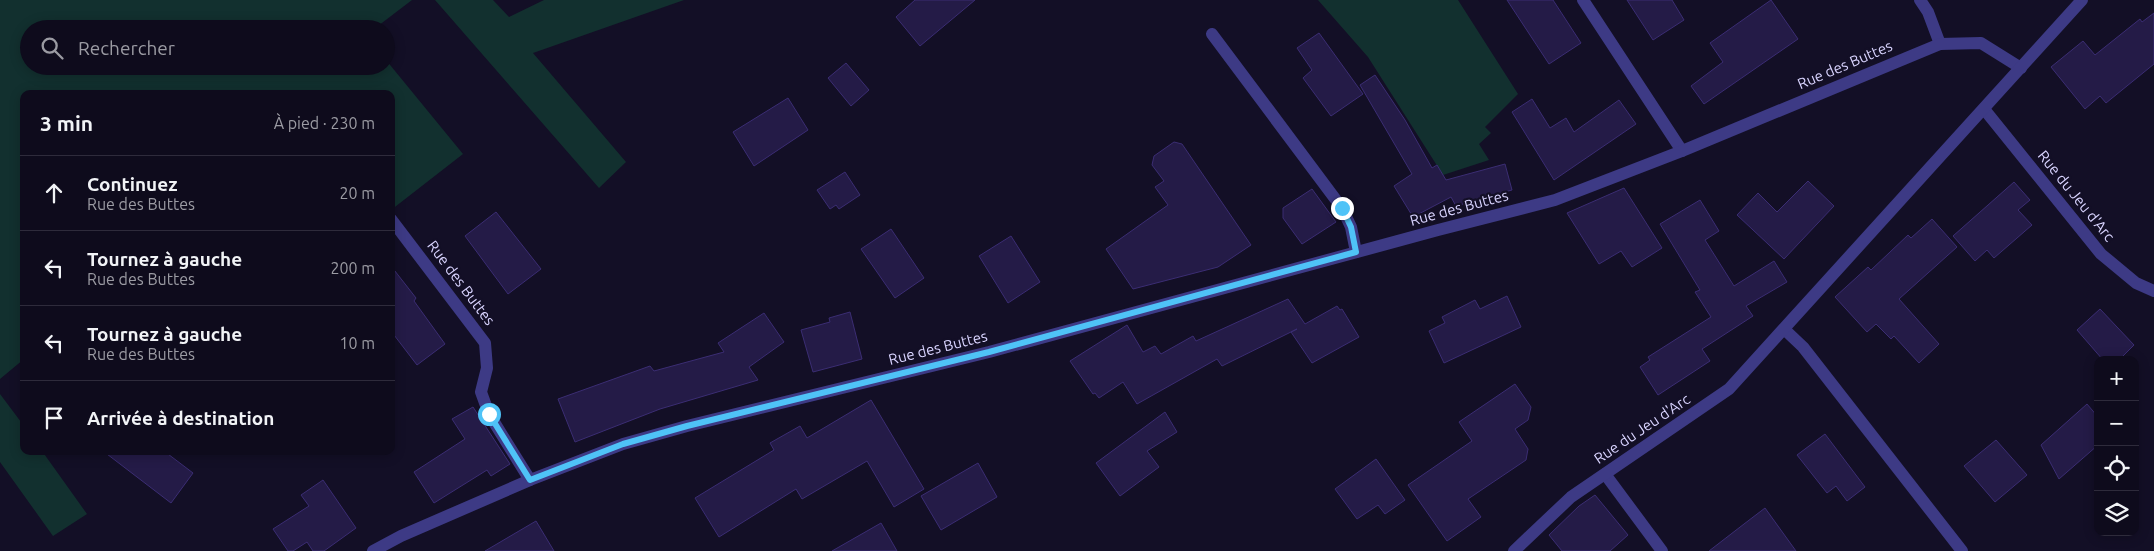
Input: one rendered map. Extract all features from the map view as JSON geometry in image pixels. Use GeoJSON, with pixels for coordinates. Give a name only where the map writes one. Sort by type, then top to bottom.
{"type":"FeatureCollection","features":[{"type":"Feature","properties":{"kind":"street"},"geometry":{"type":"LineString","coordinates":[[1583,0],[1682,151]]}},
{"type":"Feature","properties":{"kind":"street"},"geometry":{"type":"LineString","coordinates":[[1920,0],[1928,12],[1940,44]]}},
{"type":"Feature","properties":{"kind":"street","name":"Rue du Jeu d'Arc"},"geometry":{"type":"LineString","coordinates":[[1514,551],[1571,497],[1729,389],[2082,0]]}},
{"type":"Feature","properties":{"kind":"street"},"geometry":{"type":"LineString","coordinates":[[1212,34],[1342,208],[1351,227],[1356,252]]}},
{"type":"Feature","properties":{"kind":"street","name":"Rue des Buttes"},"geometry":{"type":"LineString","coordinates":[[373,551],[401,536],[530,480],[623,444],[687,426],[989,352],[1555,200],[1682,151],[1940,44],[1981,42],[2021,68]]}},
{"type":"Feature","properties":{"kind":"street","name":"Rue du Jeu d'Arc"},"geometry":{"type":"LineString","coordinates":[[1984,109],[2101,254],[2136,283],[2154,291]]}},
{"type":"Feature","properties":{"kind":"street","name":"Rue des Buttes"},"geometry":{"type":"LineString","coordinates":[[395,224],[485,343],[487,368],[481,392],[489,414],[530,480]]}},
{"type":"Feature","properties":{"kind":"street"},"geometry":{"type":"LineString","coordinates":[[1784,329],[1803,347],[1962,551]]}},
{"type":"Feature","properties":{"kind":"street"},"geometry":{"type":"LineString","coordinates":[[1605,474],[1662,551]]}},
{"type":"Feature","properties":{"kind":"green space"},"geometry":{"type":"Polygon","coordinates":[[[0,0],[412,0],[386,20],[20,20],[20,75],[395,75],[395,71],[463,154],[395,207],[395,90],[20,90],[20,362],[0,379],[0,0]]]}},
{"type":"Feature","properties":{"kind":"green space"},"geometry":{"type":"Polygon","coordinates":[[[435,0],[493,0],[509,17],[544,0],[684,0],[533,53],[626,162],[599,188],[435,0]]]}},
{"type":"Feature","properties":{"kind":"green space"},"geometry":{"type":"Polygon","coordinates":[[[1318,0],[1458,0],[1518,94],[1485,127],[1491,133],[1479,144],[1489,160],[1443,175],[1368,57],[1318,0]]]}},
{"type":"Feature","properties":{"kind":"green space"},"geometry":{"type":"Polygon","coordinates":[[[0,394],[20,421],[20,455],[45,455],[87,514],[53,536],[0,462],[0,394]]]}},
{"type":"Feature","properties":{"kind":"building"},"geometry":{"type":"Polygon","coordinates":[[[915,0],[975,0],[920,46],[896,17],[915,0]]]}},
{"type":"Feature","properties":{"kind":"building"},"geometry":{"type":"Polygon","coordinates":[[[1507,0],[1553,0],[1581,43],[1549,64],[1507,0]]]}},
{"type":"Feature","properties":{"kind":"building"},"geometry":{"type":"Polygon","coordinates":[[[1627,0],[1672,0],[1684,20],[1653,40],[1627,0]]]}},
{"type":"Feature","properties":{"kind":"building"},"geometry":{"type":"Polygon","coordinates":[[[1771,0],[1798,39],[1704,104],[1691,86],[1723,62],[1710,43],[1771,0]]]}},
{"type":"Feature","properties":{"kind":"building"},"geometry":{"type":"Polygon","coordinates":[[[2154,13],[2154,64],[2106,103],[2100,96],[2085,109],[2051,67],[2083,41],[2095,55],[2140,19],[2142,22],[2154,13]]]}},
{"type":"Feature","properties":{"kind":"building"},"geometry":{"type":"Polygon","coordinates":[[[1319,33],[1363,94],[1331,116],[1303,78],[1312,70],[1297,48],[1319,33]]]}},
{"type":"Feature","properties":{"kind":"building"},"geometry":{"type":"Polygon","coordinates":[[[846,63],[869,90],[851,106],[828,78],[846,63]]]}},
{"type":"Feature","properties":{"kind":"building"},"geometry":{"type":"Polygon","coordinates":[[[1375,75],[1405,120],[1432,168],[1437,165],[1446,180],[1505,164],[1512,190],[1456,206],[1451,197],[1413,217],[1394,186],[1412,174],[1360,85],[1375,75]]]}},
{"type":"Feature","properties":{"kind":"building"},"geometry":{"type":"Polygon","coordinates":[[[788,98],[808,130],[754,166],[733,132],[788,98]]]}},
{"type":"Feature","properties":{"kind":"building"},"geometry":{"type":"Polygon","coordinates":[[[1532,99],[1550,128],[1566,118],[1574,132],[1619,100],[1636,124],[1554,180],[1512,112],[1532,99]]]}},
{"type":"Feature","properties":{"kind":"building"},"geometry":{"type":"Polygon","coordinates":[[[1174,142],[1182,144],[1251,245],[1218,267],[1133,289],[1106,249],[1168,205],[1155,187],[1164,181],[1152,165],[1154,156],[1174,142]]]}},
{"type":"Feature","properties":{"kind":"building"},"geometry":{"type":"Polygon","coordinates":[[[845,172],[860,195],[839,209],[836,205],[830,209],[817,190],[845,172]]]}},
{"type":"Feature","properties":{"kind":"building"},"geometry":{"type":"Polygon","coordinates":[[[1808,181],[1834,206],[1784,259],[1737,215],[1758,193],[1777,212],[1808,181]]]}},
{"type":"Feature","properties":{"kind":"building"},"geometry":{"type":"Polygon","coordinates":[[[2014,182],[2030,200],[2018,210],[2032,225],[1994,258],[1987,250],[1975,261],[1953,236],[2014,182]]]}},
{"type":"Feature","properties":{"kind":"building"},"geometry":{"type":"Polygon","coordinates":[[[1624,188],[1662,248],[1632,267],[1621,251],[1599,264],[1567,213],[1624,188]]]}},
{"type":"Feature","properties":{"kind":"building"},"geometry":{"type":"Polygon","coordinates":[[[1312,189],[1336,222],[1302,244],[1283,218],[1283,208],[1312,189]]]}},
{"type":"Feature","properties":{"kind":"building"},"geometry":{"type":"Polygon","coordinates":[[[1700,200],[1719,231],[1705,240],[1734,286],[1774,261],[1787,282],[1746,306],[1753,316],[1702,349],[1710,361],[1658,395],[1640,367],[1650,360],[1648,357],[1711,317],[1695,292],[1700,290],[1660,224],[1700,200]]]}},
{"type":"Feature","properties":{"kind":"building"},"geometry":{"type":"Polygon","coordinates":[[[496,212],[541,269],[508,294],[465,236],[496,212]]]}},
{"type":"Feature","properties":{"kind":"building"},"geometry":{"type":"Polygon","coordinates":[[[1932,219],[1957,247],[1899,299],[1939,344],[1919,363],[1894,336],[1891,339],[1876,324],[1867,332],[1835,297],[1868,267],[1871,270],[1908,235],[1911,238],[1932,219]]]}},
{"type":"Feature","properties":{"kind":"building"},"geometry":{"type":"Polygon","coordinates":[[[891,229],[924,278],[895,298],[861,249],[891,229]]]}},
{"type":"Feature","properties":{"kind":"building"},"geometry":{"type":"Polygon","coordinates":[[[1011,236],[1040,282],[1008,303],[979,256],[1011,236]]]}},
{"type":"Feature","properties":{"kind":"building"},"geometry":{"type":"Polygon","coordinates":[[[395,271],[416,298],[414,301],[445,344],[417,365],[395,336],[395,271]]]}},
{"type":"Feature","properties":{"kind":"building"},"geometry":{"type":"Polygon","coordinates":[[[1507,296],[1521,327],[1444,363],[1429,331],[1445,323],[1442,317],[1475,300],[1480,309],[1507,296]]]}},
{"type":"Feature","properties":{"kind":"building"},"geometry":{"type":"Polygon","coordinates":[[[1288,299],[1305,324],[1337,306],[1340,310],[1342,309],[1359,337],[1312,363],[1291,332],[1297,329],[1222,366],[1217,359],[1137,404],[1123,382],[1099,398],[1095,393],[1093,394],[1070,361],[1127,325],[1143,352],[1155,346],[1161,354],[1193,336],[1196,341],[1288,299]]]}},
{"type":"Feature","properties":{"kind":"building"},"geometry":{"type":"Polygon","coordinates":[[[2100,309],[2134,345],[2123,356],[2100,356],[2077,330],[2100,309]]]}},
{"type":"Feature","properties":{"kind":"building"},"geometry":{"type":"Polygon","coordinates":[[[850,312],[862,359],[813,372],[801,330],[830,322],[829,318],[850,312]]]}},
{"type":"Feature","properties":{"kind":"building"},"geometry":{"type":"Polygon","coordinates":[[[764,313],[784,342],[749,367],[758,380],[660,409],[575,442],[558,399],[650,366],[654,371],[724,352],[718,343],[764,313]]]}},
{"type":"Feature","properties":{"kind":"building"},"geometry":{"type":"Polygon","coordinates":[[[1515,384],[1531,407],[1528,420],[1515,429],[1528,449],[1526,460],[1468,499],[1481,517],[1447,541],[1408,485],[1472,441],[1459,422],[1515,384]]]}},
{"type":"Feature","properties":{"kind":"building"},"geometry":{"type":"Polygon","coordinates":[[[871,400],[924,489],[894,507],[867,461],[802,499],[796,489],[719,537],[695,498],[774,450],[770,443],[800,426],[807,438],[871,400]]]}},
{"type":"Feature","properties":{"kind":"building"},"geometry":{"type":"Polygon","coordinates":[[[2087,404],[2094,412],[2094,448],[2059,479],[2041,445],[2087,404]]]}},
{"type":"Feature","properties":{"kind":"building"},"geometry":{"type":"Polygon","coordinates":[[[473,407],[510,464],[491,476],[487,470],[434,503],[414,472],[465,439],[452,419],[473,407]]]}},
{"type":"Feature","properties":{"kind":"building"},"geometry":{"type":"Polygon","coordinates":[[[1165,412],[1177,432],[1147,451],[1159,467],[1120,496],[1096,463],[1165,412]]]}},
{"type":"Feature","properties":{"kind":"building"},"geometry":{"type":"Polygon","coordinates":[[[1825,434],[1865,487],[1847,501],[1836,486],[1827,493],[1797,455],[1825,434]]]}},
{"type":"Feature","properties":{"kind":"building"},"geometry":{"type":"Polygon","coordinates":[[[1996,440],[2027,475],[1995,502],[1964,466],[1996,440]]]}},
{"type":"Feature","properties":{"kind":"building"},"geometry":{"type":"Polygon","coordinates":[[[108,455],[169,455],[193,473],[171,503],[108,455]]]}},
{"type":"Feature","properties":{"kind":"building"},"geometry":{"type":"Polygon","coordinates":[[[1376,459],[1405,500],[1385,514],[1378,505],[1357,519],[1335,489],[1376,459]]]}},
{"type":"Feature","properties":{"kind":"building"},"geometry":{"type":"Polygon","coordinates":[[[978,463],[997,497],[941,530],[921,496],[978,463]]]}},
{"type":"Feature","properties":{"kind":"building"},"geometry":{"type":"Polygon","coordinates":[[[323,480],[356,528],[324,551],[313,551],[307,542],[293,551],[288,551],[273,529],[309,506],[301,495],[323,480]]]}},
{"type":"Feature","properties":{"kind":"building"},"geometry":{"type":"Polygon","coordinates":[[[1595,495],[1628,535],[1610,551],[1562,551],[1549,535],[1579,506],[1595,495]]]}},
{"type":"Feature","properties":{"kind":"building"},"geometry":{"type":"Polygon","coordinates":[[[1765,508],[1796,551],[1709,551],[1744,524],[1765,508]]]}},
{"type":"Feature","properties":{"kind":"building"},"geometry":{"type":"Polygon","coordinates":[[[536,521],[554,551],[485,551],[536,521]]]}},
{"type":"Feature","properties":{"kind":"building"},"geometry":{"type":"Polygon","coordinates":[[[881,523],[897,551],[832,551],[881,523]]]}},
{"type":"Feature","properties":{"kind":"route"},"geometry":{"type":"LineString","coordinates":[[489,414],[530,480],[623,444],[687,426],[989,352],[1356,252],[1351,227],[1342,208]]}}]}
